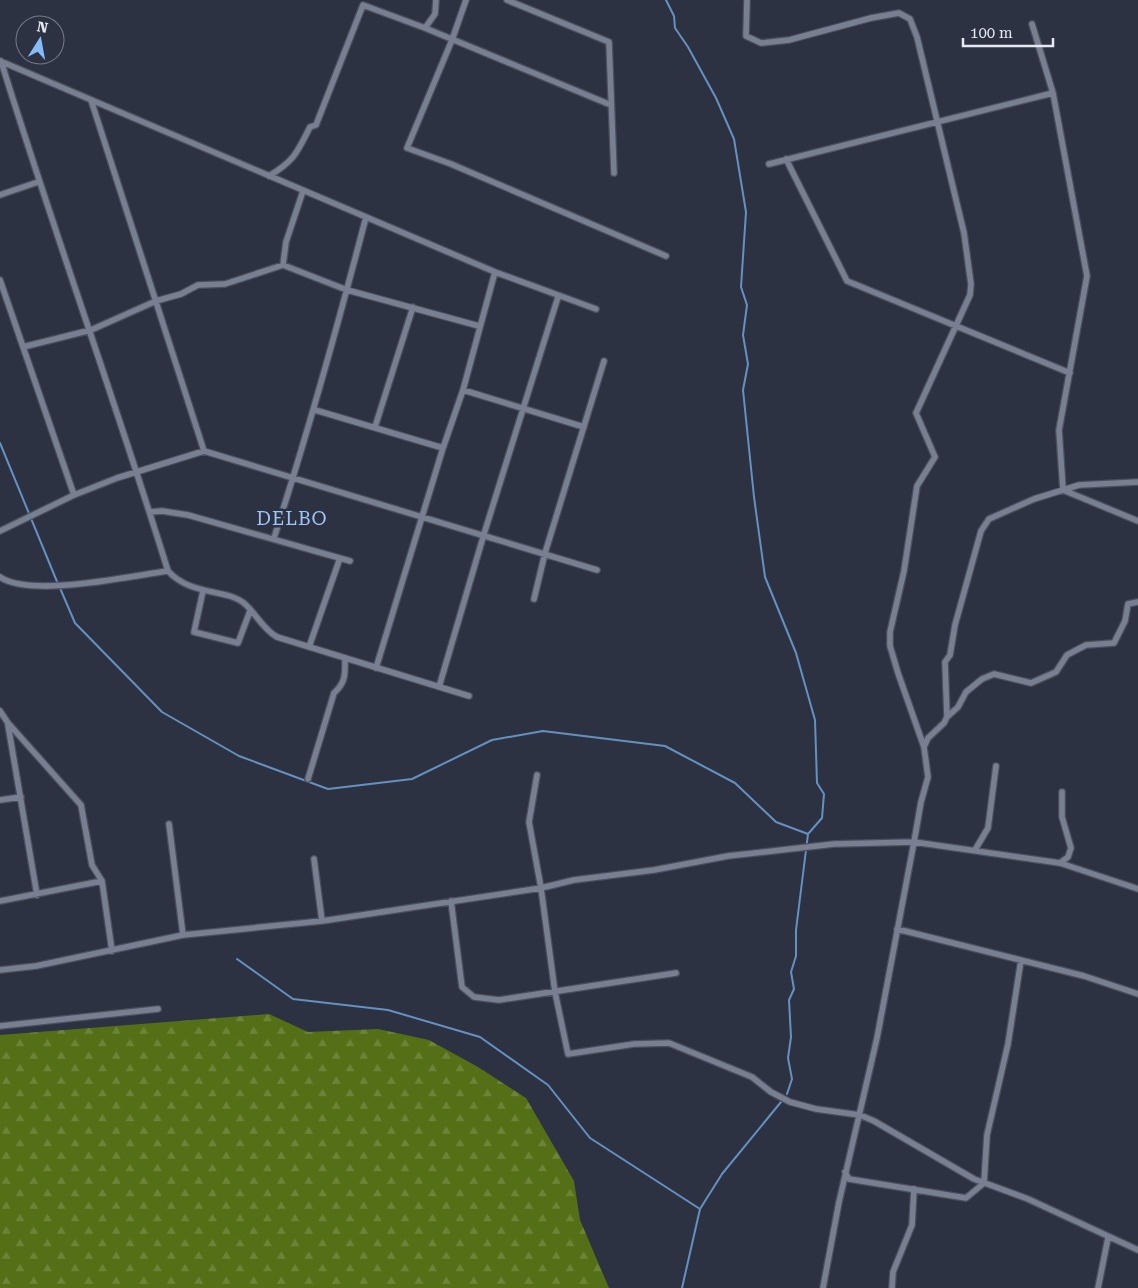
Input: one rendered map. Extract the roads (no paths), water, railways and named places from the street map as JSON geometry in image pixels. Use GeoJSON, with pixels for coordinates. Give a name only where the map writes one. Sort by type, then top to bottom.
{"type":"FeatureCollection","features":[{"type":"Feature","properties":{"kind":"street"},"geometry":{"type":"LineString","coordinates":[[425,28],[435,14],[436,0]]}},
{"type":"Feature","properties":{"kind":"street"},"geometry":{"type":"LineString","coordinates":[[466,0],[452,40],[407,148],[451,164],[666,256]]}},
{"type":"Feature","properties":{"kind":"street"},"geometry":{"type":"LineString","coordinates":[[507,0],[609,42],[614,173]]}},
{"type":"Feature","properties":{"kind":"street"},"geometry":{"type":"LineString","coordinates":[[747,0],[746,36],[760,43],[788,40],[898,13],[910,19],[917,37],[964,233],[971,284],[970,296],[916,413],[935,457],[917,486],[904,570],[890,632],[890,646],[924,747],[928,777],[921,802],[860,1115],[845,1172],[822,1288]]}},
{"type":"Feature","properties":{"kind":"street"},"geometry":{"type":"LineString","coordinates":[[269,176],[287,165],[298,152],[310,127],[316,126],[363,5],[425,28],[611,105]]}},
{"type":"Feature","properties":{"kind":"street"},"geometry":{"type":"LineString","coordinates":[[1032,24],[1053,93],[1087,276],[1059,430],[1063,490]]}},
{"type":"Feature","properties":{"kind":"street"},"geometry":{"type":"LineString","coordinates":[[1,61],[495,272],[558,297],[596,309]]}},
{"type":"Feature","properties":{"kind":"street"},"geometry":{"type":"LineString","coordinates":[[1,61],[38,182],[91,330],[168,571],[175,578],[202,591],[235,599],[245,604],[267,632],[277,638],[469,696]]}},
{"type":"Feature","properties":{"kind":"street"},"geometry":{"type":"LineString","coordinates":[[769,164],[1053,93]]}},
{"type":"Feature","properties":{"kind":"street"},"geometry":{"type":"LineString","coordinates":[[91,100],[204,451]]}},
{"type":"Feature","properties":{"kind":"street"},"geometry":{"type":"LineString","coordinates":[[786,159],[847,281],[1070,373]]}},
{"type":"Feature","properties":{"kind":"street"},"geometry":{"type":"LineString","coordinates":[[0,195],[38,182]]}},
{"type":"Feature","properties":{"kind":"street"},"geometry":{"type":"LineString","coordinates":[[283,266],[286,242],[303,191]]}},
{"type":"Feature","properties":{"kind":"street"},"geometry":{"type":"LineString","coordinates":[[274,538],[315,410],[325,364],[366,216]]}},
{"type":"Feature","properties":{"kind":"street"},"geometry":{"type":"LineString","coordinates":[[23,347],[72,333],[91,330],[156,301],[181,294],[198,285],[225,284],[283,266],[347,290],[479,326]]}},
{"type":"Feature","properties":{"kind":"street"},"geometry":{"type":"LineString","coordinates":[[376,668],[442,448],[463,390],[495,272]]}},
{"type":"Feature","properties":{"kind":"street"},"geometry":{"type":"LineString","coordinates":[[0,280],[74,495]]}},
{"type":"Feature","properties":{"kind":"street"},"geometry":{"type":"LineString","coordinates":[[439,687],[484,534],[558,297]]}},
{"type":"Feature","properties":{"kind":"street"},"geometry":{"type":"LineString","coordinates":[[375,427],[413,308]]}},
{"type":"Feature","properties":{"kind":"street"},"geometry":{"type":"LineString","coordinates":[[534,599],[545,552],[604,361]]}},
{"type":"Feature","properties":{"kind":"street"},"geometry":{"type":"LineString","coordinates":[[463,390],[584,427]]}},
{"type":"Feature","properties":{"kind":"street"},"geometry":{"type":"LineString","coordinates":[[315,410],[442,448]]}},
{"type":"Feature","properties":{"kind":"street"},"geometry":{"type":"LineString","coordinates":[[0,531],[74,495],[204,451],[545,552],[597,570]]}},
{"type":"Feature","properties":{"kind":"street"},"geometry":{"type":"LineString","coordinates":[[924,747],[928,738],[944,724],[946,717],[945,662],[950,655],[955,625],[982,531],[989,519],[1034,499],[1079,485],[1138,482]]}},
{"type":"Feature","properties":{"kind":"street"},"geometry":{"type":"LineString","coordinates":[[1063,490],[1138,521]]}},
{"type":"Feature","properties":{"kind":"street"},"geometry":{"type":"LineString","coordinates":[[150,512],[188,515],[350,561]]}},
{"type":"Feature","properties":{"kind":"street"},"geometry":{"type":"LineString","coordinates":[[309,647],[340,558]]}},
{"type":"Feature","properties":{"kind":"street"},"geometry":{"type":"LineString","coordinates":[[0,577],[18,584],[38,586],[105,580],[168,571]]}},
{"type":"Feature","properties":{"kind":"street"},"geometry":{"type":"LineString","coordinates":[[202,591],[194,632],[238,643],[250,611]]}},
{"type":"Feature","properties":{"kind":"street"},"geometry":{"type":"LineString","coordinates":[[946,717],[958,707],[966,692],[982,679],[994,674],[1030,683],[1056,672],[1067,655],[1086,645],[1114,643],[1125,620],[1128,604],[1138,602]]}},
{"type":"Feature","properties":{"kind":"street"},"geometry":{"type":"LineString","coordinates":[[308,779],[334,693],[343,685],[346,677],[345,658]]}},
{"type":"Feature","properties":{"kind":"street"},"geometry":{"type":"LineString","coordinates":[[0,711],[81,805],[92,865],[102,881],[112,951]]}},
{"type":"Feature","properties":{"kind":"street"},"geometry":{"type":"LineString","coordinates":[[8,722],[37,895]]}},
{"type":"Feature","properties":{"kind":"street"},"geometry":{"type":"LineString","coordinates":[[975,850],[988,828],[996,766]]}},
{"type":"Feature","properties":{"kind":"street"},"geometry":{"type":"LineString","coordinates":[[537,775],[529,822],[541,888],[555,992],[568,1054],[634,1044],[669,1044],[752,1077],[771,1092],[790,1102],[816,1109],[860,1115],[984,1183],[1028,1200],[1138,1250]]}},
{"type":"Feature","properties":{"kind":"street"},"geometry":{"type":"LineString","coordinates":[[1060,862],[1068,857],[1070,848],[1062,817],[1062,792]]}},
{"type":"Feature","properties":{"kind":"street"},"geometry":{"type":"LineString","coordinates":[[0,800],[21,798]]}},
{"type":"Feature","properties":{"kind":"street"},"geometry":{"type":"LineString","coordinates":[[169,824],[183,935]]}},
{"type":"Feature","properties":{"kind":"street"},"geometry":{"type":"LineString","coordinates":[[0,970],[36,966],[183,935],[322,921],[541,888],[574,880],[654,870],[728,856],[834,844],[914,842],[1060,862],[1138,889]]}},
{"type":"Feature","properties":{"kind":"street"},"geometry":{"type":"LineString","coordinates":[[314,859],[322,921]]}},
{"type":"Feature","properties":{"kind":"street"},"geometry":{"type":"LineString","coordinates":[[0,901],[102,881]]}},
{"type":"Feature","properties":{"kind":"street"},"geometry":{"type":"LineString","coordinates":[[451,901],[462,987],[474,997],[499,1000],[676,974]]}},
{"type":"Feature","properties":{"kind":"street"},"geometry":{"type":"LineString","coordinates":[[897,929],[1084,976],[1138,994]]}},
{"type":"Feature","properties":{"kind":"street"},"geometry":{"type":"LineString","coordinates":[[845,1172],[849,1179],[966,1198],[984,1183],[987,1136],[1008,1044],[1022,960]]}},
{"type":"Feature","properties":{"kind":"street"},"geometry":{"type":"LineString","coordinates":[[0,1026],[158,1009]]}},
{"type":"Feature","properties":{"kind":"street"},"geometry":{"type":"LineString","coordinates":[[892,1288],[893,1272],[912,1225],[914,1189]]}},
{"type":"Feature","properties":{"kind":"street"},"geometry":{"type":"LineString","coordinates":[[1098,1288],[1108,1238]]}},
{"type":"Feature","properties":{"kind":"waterway"},"geometry":{"type":"LineString","coordinates":[[666,0],[674,16],[675,28],[688,47],[716,98],[734,139],[746,212],[741,287],[747,305],[743,335],[748,364],[743,390],[754,497],[765,577],[796,653],[815,720],[817,783],[824,794],[822,818],[808,834],[796,930],[796,956],[791,972],[794,989],[789,1000],[791,1037],[788,1058],[792,1079],[787,1094]]}},
{"type":"Feature","properties":{"kind":"waterway"},"geometry":{"type":"LineString","coordinates":[[0,443],[58,584]]}},
{"type":"Feature","properties":{"kind":"waterway"},"geometry":{"type":"LineString","coordinates":[[60,588],[75,623],[162,712],[239,756],[328,789],[412,779],[492,740],[543,731],[665,746],[735,783],[776,822],[808,834]]}},
{"type":"Feature","properties":{"kind":"waterway"},"geometry":{"type":"LineString","coordinates":[[237,959],[293,999],[388,1010],[480,1037],[548,1085],[590,1138],[700,1209]]}},
{"type":"Feature","properties":{"kind":"waterway"},"geometry":{"type":"LineString","coordinates":[[682,1288],[700,1209],[722,1174],[781,1102]]}},
{"type":"Feature","properties":{"kind":"district","name":"DELBO"},"geometry":{"type":"Point","coordinates":[292,518]}}]}
